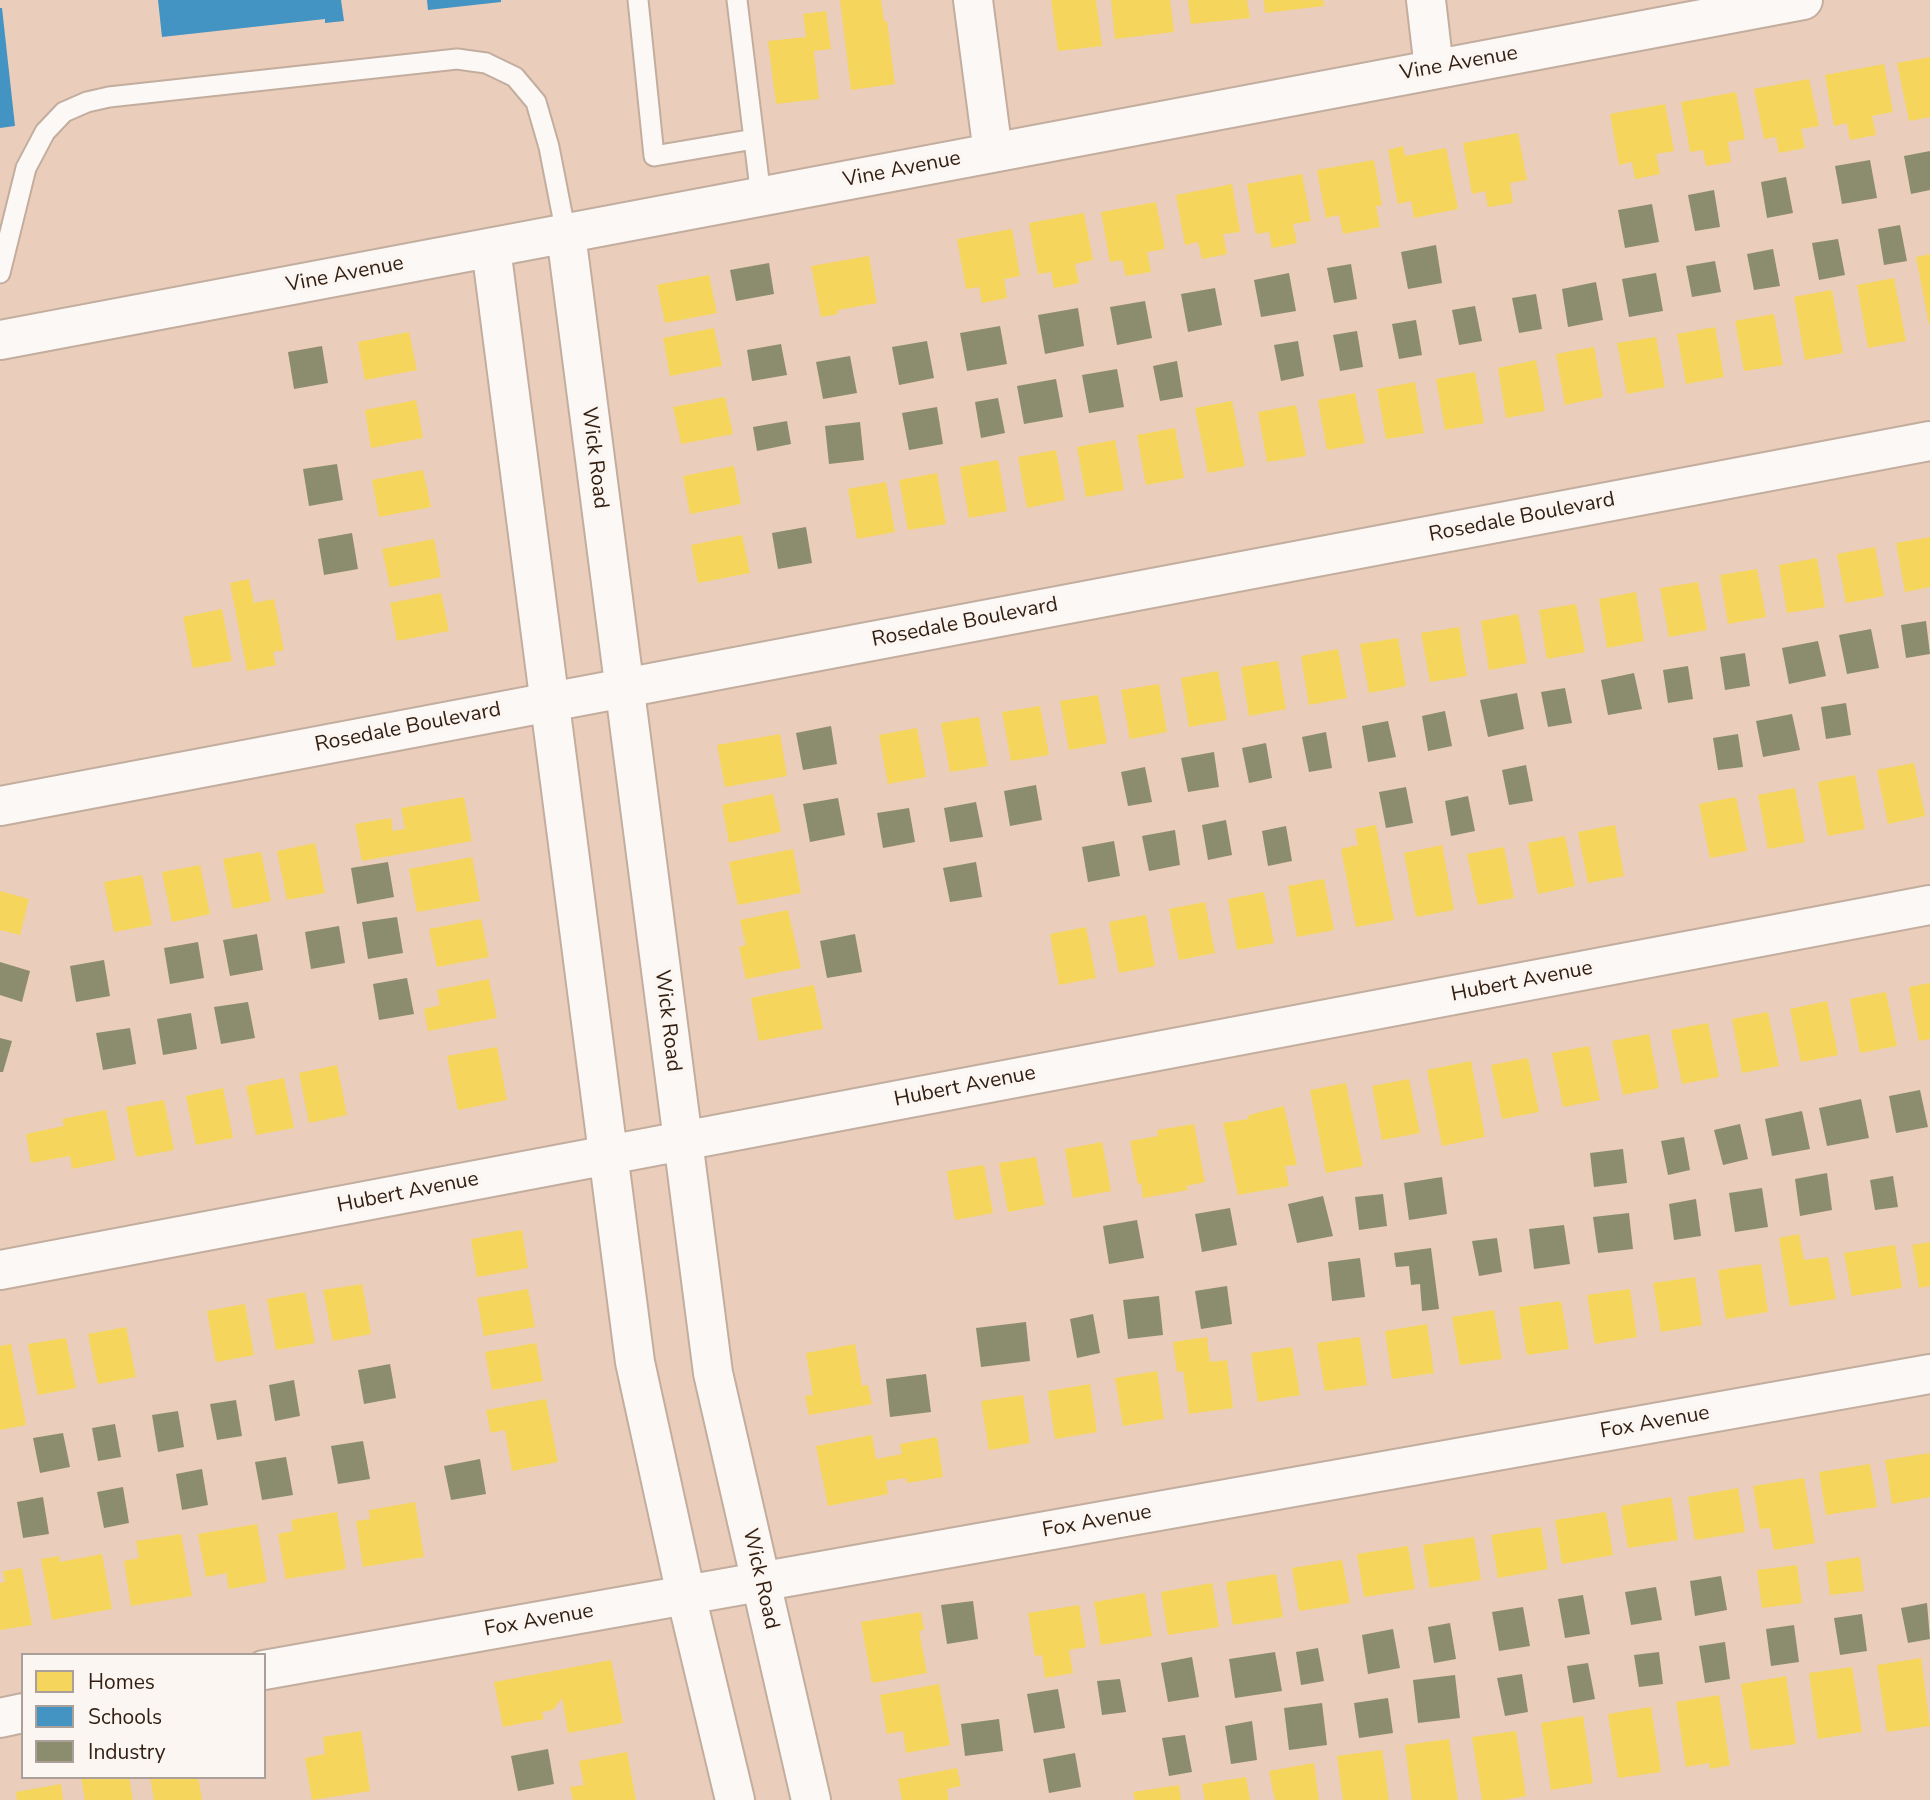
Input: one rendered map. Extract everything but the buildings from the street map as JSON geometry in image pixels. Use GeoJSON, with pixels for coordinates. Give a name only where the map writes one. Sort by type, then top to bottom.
{"type":"FeatureCollection","features":[{"type":"Feature","properties":{"kind":"street"},"geometry":{"type":"LineString","coordinates":[[972,0],[993,153]]}},
{"type":"Feature","properties":{"kind":"street"},"geometry":{"type":"LineString","coordinates":[[1426,0],[1434,69]]}},
{"type":"Feature","properties":{"kind":"street","name":"Vine Avenue"},"geometry":{"type":"LineString","coordinates":[[0,340],[1803,0]]}},
{"type":"Feature","properties":{"kind":"street","name":"Wick Road"},"geometry":{"type":"LineString","coordinates":[[566,234],[713,1373],[811,1800]]}},
{"type":"Feature","properties":{"kind":"street"},"geometry":{"type":"LineString","coordinates":[[491,248],[635,1362],[735,1800]]}},
{"type":"Feature","properties":{"kind":"street","name":"Rosedale Boulevard"},"geometry":{"type":"LineString","coordinates":[[0,806],[1930,441]]}},
{"type":"Feature","properties":{"kind":"street","name":"Hubert Avenue"},"geometry":{"type":"LineString","coordinates":[[0,1270],[1930,905]]}},
{"type":"Feature","properties":{"kind":"street","name":"Fox Avenue"},"geometry":{"type":"LineString","coordinates":[[266,1670],[1930,1374]]}},
{"type":"Feature","properties":{"kind":"street"},"geometry":{"type":"LineString","coordinates":[[0,1718],[21,1713]]}},
{"type":"Feature","properties":{"kind":"lane"},"geometry":{"type":"LineString","coordinates":[[638,0],[654,156],[754,139]]}},
{"type":"Feature","properties":{"kind":"lane"},"geometry":{"type":"LineString","coordinates":[[737,0],[761,197]]}},
{"type":"Feature","properties":{"kind":"lane"},"geometry":{"type":"LineString","coordinates":[[0,273],[26,168],[45,132],[64,112],[87,102],[109,97],[457,59],[486,63],[515,77],[536,102],[549,147],[566,234]]}}]}
